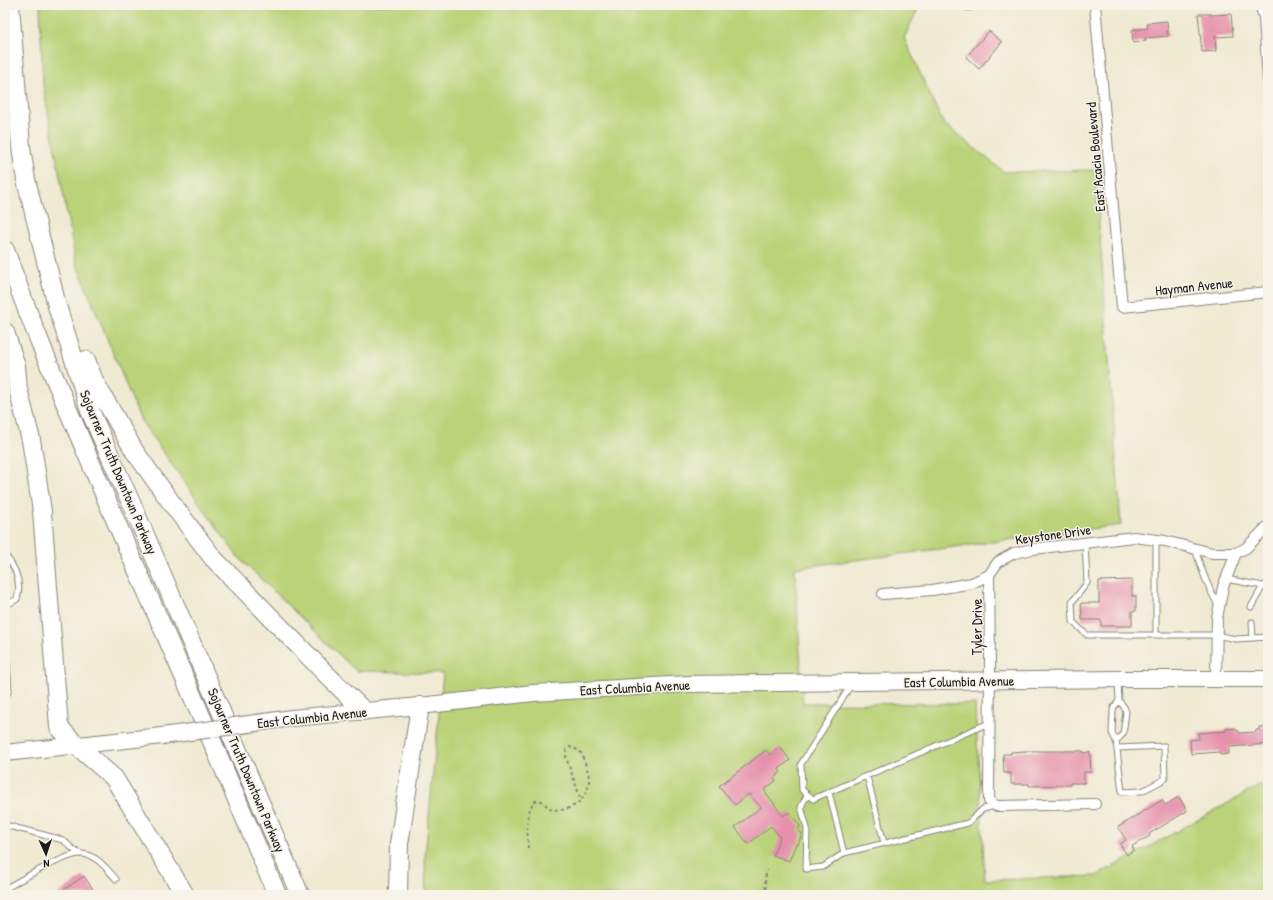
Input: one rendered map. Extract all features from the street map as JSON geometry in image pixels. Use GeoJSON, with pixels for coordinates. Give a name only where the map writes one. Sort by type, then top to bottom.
{"type":"FeatureCollection","features":[{"type":"Feature","properties":{"kind":"highway","name":"Sojourner Truth Downtown Parkway"},"geometry":{"type":"LineString","coordinates":[[10,5],[21,147],[26,180],[57,306],[91,412],[140,521],[300,895]]}},
{"type":"Feature","properties":{"kind":"highway"},"geometry":{"type":"LineString","coordinates":[[38,229],[94,382],[134,452],[213,558],[364,711]]}},
{"type":"Feature","properties":{"kind":"highway","name":"Sojourner Truth Downtown Parkway"},"geometry":{"type":"LineString","coordinates":[[5,250],[60,394],[233,790],[277,895]]}},
{"type":"Feature","properties":{"kind":"highway"},"geometry":{"type":"LineString","coordinates":[[5,332],[16,366],[18,389],[31,440],[42,511],[59,727],[77,746],[114,778],[185,895]]}},
{"type":"Feature","properties":{"kind":"highway"},"geometry":{"type":"LineString","coordinates":[[398,895],[399,844],[420,706]]}},
{"type":"Feature","properties":{"kind":"main road","name":"East Columbia Avenue"},"geometry":{"type":"LineString","coordinates":[[5,753],[162,736],[292,718],[420,706],[533,693],[688,684],[1216,678],[1268,679]]}},
{"type":"Feature","properties":{"kind":"street","name":"East Acacia Boulevard"},"geometry":{"type":"LineString","coordinates":[[1095,5],[1122,307]]}},
{"type":"Feature","properties":{"kind":"street"},"geometry":{"type":"LineString","coordinates":[[1260,5],[1264,17],[1268,80]]}},
{"type":"Feature","properties":{"kind":"street","name":"Hayman Avenue"},"geometry":{"type":"LineString","coordinates":[[1122,307],[1268,292]]}},
{"type":"Feature","properties":{"kind":"street"},"geometry":{"type":"LineString","coordinates":[[1216,678],[1216,635],[1223,587],[1236,553],[1246,548],[1268,526]]}},
{"type":"Feature","properties":{"kind":"street","name":"Keystone Drive"},"geometry":{"type":"LineString","coordinates":[[882,594],[932,590],[972,583],[989,575],[998,562],[1014,553],[1033,549],[1134,537],[1156,539],[1212,553],[1236,553]]}},
{"type":"Feature","properties":{"kind":"street","name":"Tyler Drive"},"geometry":{"type":"LineString","coordinates":[[989,575],[990,801],[996,806]]}},
{"type":"Feature","properties":{"kind":"street"},"geometry":{"type":"LineString","coordinates":[[996,806],[1095,804]]}},
{"type":"Feature","properties":{"kind":"lane"},"geometry":{"type":"LineString","coordinates":[[1156,539],[1156,635]]}},
{"type":"Feature","properties":{"kind":"lane"},"geometry":{"type":"LineString","coordinates":[[1085,543],[1087,582],[1072,602],[1073,622],[1087,635],[1216,635],[1236,639],[1268,637]]}},
{"type":"Feature","properties":{"kind":"lane"},"geometry":{"type":"LineString","coordinates":[[1195,549],[1200,568],[1219,608]]}},
{"type":"Feature","properties":{"kind":"lane"},"geometry":{"type":"LineString","coordinates":[[5,555],[16,570],[20,592],[17,599],[5,604]]}},
{"type":"Feature","properties":{"kind":"lane"},"geometry":{"type":"LineString","coordinates":[[1226,580],[1266,585],[1251,606]]}},
{"type":"Feature","properties":{"kind":"lane"},"geometry":{"type":"LineString","coordinates":[[1252,622],[1253,638]]}},
{"type":"Feature","properties":{"kind":"lane"},"geometry":{"type":"LineString","coordinates":[[5,636],[9,690],[5,697]]}},
{"type":"Feature","properties":{"kind":"lane"},"geometry":{"type":"LineString","coordinates":[[1116,741],[1124,734],[1126,712],[1119,701],[1118,679]]}},
{"type":"Feature","properties":{"kind":"lane"},"geometry":{"type":"LineString","coordinates":[[852,682],[802,764],[802,790],[813,799],[990,723]]}},
{"type":"Feature","properties":{"kind":"lane"},"geometry":{"type":"LineString","coordinates":[[1118,748],[1164,746],[1165,779],[1142,791],[1122,792],[1118,748],[1112,733],[1113,711],[1114,707],[1119,701]]}},
{"type":"Feature","properties":{"kind":"lane"},"geometry":{"type":"LineString","coordinates":[[867,776],[884,843]]}},
{"type":"Feature","properties":{"kind":"lane"},"geometry":{"type":"LineString","coordinates":[[829,792],[844,853]]}},
{"type":"Feature","properties":{"kind":"lane"},"geometry":{"type":"LineString","coordinates":[[807,795],[801,807],[807,828],[806,869],[823,866],[844,853],[968,823],[983,810],[996,806]]}},
{"type":"Feature","properties":{"kind":"lane"},"geometry":{"type":"LineString","coordinates":[[5,825],[63,840],[75,851],[97,859],[116,879]]}},
{"type":"Feature","properties":{"kind":"lane"},"geometry":{"type":"LineString","coordinates":[[5,889],[70,856],[81,854]]}},
{"type":"Feature","properties":{"kind":"path"},"geometry":{"type":"LineString","coordinates":[[528,848],[528,819],[532,804],[535,801],[542,801],[550,809],[564,810],[582,800],[587,791],[589,779],[581,753],[570,747],[567,748],[565,754],[582,800]]}},
{"type":"Feature","properties":{"kind":"path"},"geometry":{"type":"LineString","coordinates":[[766,895],[765,879],[767,870]]}},
{"type":"Feature","properties":{"kind":"green space"},"geometry":{"type":"Polygon","coordinates":[[[40,5],[920,5],[904,38],[943,123],[1004,172],[1095,170],[1121,525],[795,568],[803,703],[975,704],[985,880],[1096,876],[1268,781],[1268,895],[426,895],[425,856],[443,673],[356,671],[237,556],[141,421],[76,263],[43,85],[40,5]]]}},
{"type":"Feature","properties":{"kind":"building"},"geometry":{"type":"Polygon","coordinates":[[[1198,14],[1231,14],[1233,36],[1215,37],[1216,51],[1202,52],[1198,14]]]}},
{"type":"Feature","properties":{"kind":"building"},"geometry":{"type":"Polygon","coordinates":[[[1167,21],[1168,36],[1145,38],[1146,41],[1133,43],[1132,30],[1148,28],[1147,23],[1167,21]]]}},
{"type":"Feature","properties":{"kind":"building"},"geometry":{"type":"Polygon","coordinates":[[[989,31],[1002,42],[979,69],[966,57],[989,31]]]}},
{"type":"Feature","properties":{"kind":"building"},"geometry":{"type":"Polygon","coordinates":[[[1132,580],[1132,596],[1136,596],[1136,611],[1132,611],[1132,626],[1101,626],[1101,620],[1082,620],[1081,603],[1099,603],[1099,581],[1132,580]]]}},
{"type":"Feature","properties":{"kind":"building"},"geometry":{"type":"Polygon","coordinates":[[[1259,727],[1268,727],[1268,744],[1229,747],[1229,754],[1220,755],[1220,752],[1191,754],[1190,740],[1199,739],[1198,733],[1226,731],[1226,729],[1236,728],[1239,733],[1256,732],[1256,730],[1259,730],[1259,727]]]}},
{"type":"Feature","properties":{"kind":"building"},"geometry":{"type":"Polygon","coordinates":[[[780,747],[790,760],[779,769],[781,772],[774,778],[776,781],[764,790],[783,816],[789,812],[800,826],[798,831],[802,833],[798,845],[796,844],[789,861],[773,855],[780,837],[771,826],[748,844],[735,827],[761,807],[749,794],[735,805],[719,786],[766,750],[770,755],[780,747]]]}},
{"type":"Feature","properties":{"kind":"building"},"geometry":{"type":"Polygon","coordinates":[[[1025,751],[1090,752],[1091,772],[1084,772],[1084,783],[1070,783],[1070,785],[1029,786],[1029,784],[1011,784],[1011,773],[1004,773],[1003,754],[1025,751]]]}},
{"type":"Feature","properties":{"kind":"building"},"geometry":{"type":"Polygon","coordinates":[[[1179,797],[1187,811],[1149,834],[1150,836],[1132,846],[1134,850],[1127,855],[1120,844],[1126,840],[1118,827],[1162,800],[1165,805],[1179,797]]]}},
{"type":"Feature","properties":{"kind":"building"},"geometry":{"type":"Polygon","coordinates":[[[84,876],[97,895],[56,895],[84,876]]]}}]}
